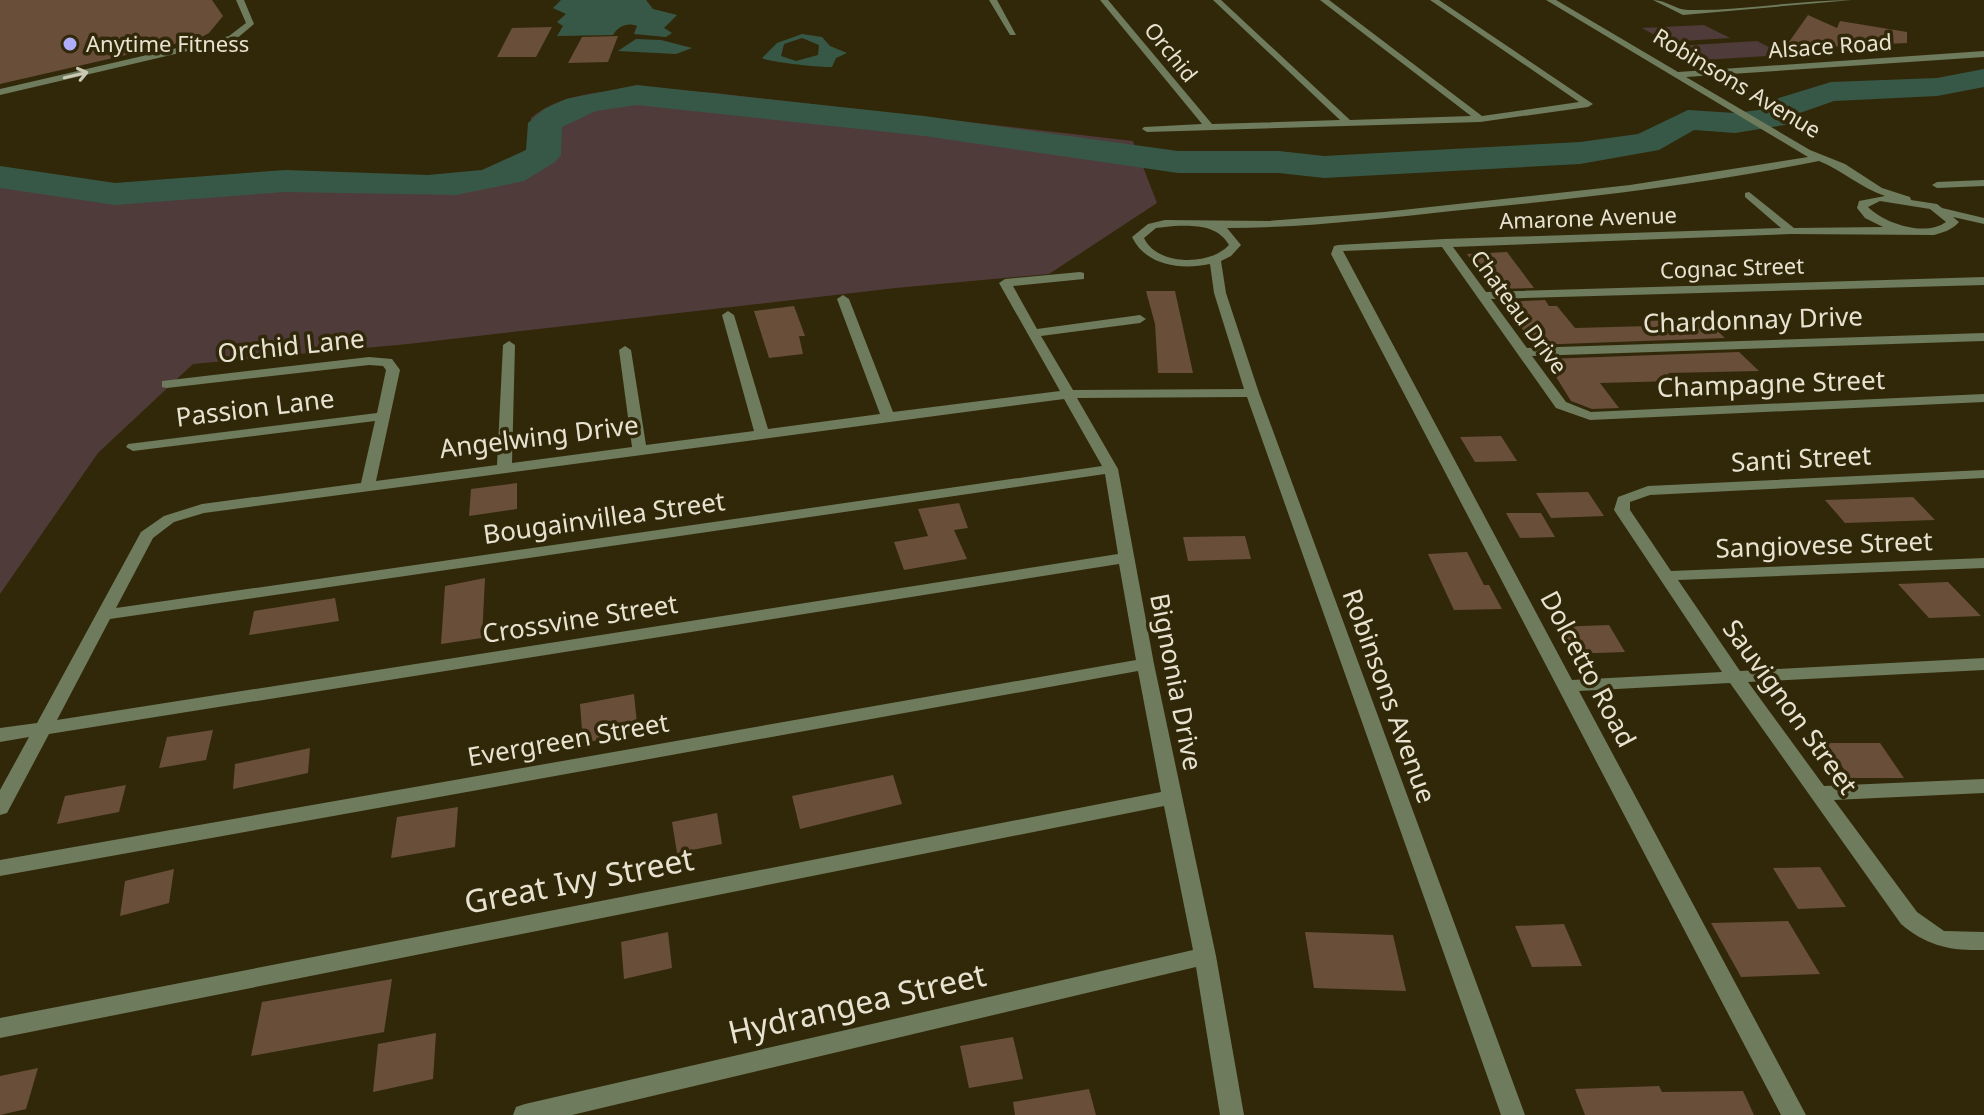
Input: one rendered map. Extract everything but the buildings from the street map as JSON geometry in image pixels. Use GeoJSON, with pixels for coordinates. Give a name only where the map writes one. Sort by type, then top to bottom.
{"type":"FeatureCollection","features":[{"type":"Feature","properties":{"kind":"street"},"geometry":{"type":"LineString","coordinates":[[0,92],[232,38],[250,24],[240,0]]}},
{"type":"Feature","properties":{"kind":"street"},"geometry":{"type":"LineString","coordinates":[[993,0],[1013,33]]}},
{"type":"Feature","properties":{"kind":"street","name":"Orchid"},"geometry":{"type":"LineString","coordinates":[[1104,0],[1209,127]]}},
{"type":"Feature","properties":{"kind":"street"},"geometry":{"type":"LineString","coordinates":[[1217,0],[1349,124]]}},
{"type":"Feature","properties":{"kind":"street"},"geometry":{"type":"LineString","coordinates":[[1324,0],[1480,119]]}},
{"type":"Feature","properties":{"kind":"street"},"geometry":{"type":"LineString","coordinates":[[1147,129],[1480,119],[1588,104],[1434,0]]}},
{"type":"Feature","properties":{"kind":"street","name":"Robinsons Avenue"},"geometry":{"type":"LineString","coordinates":[[1550,0],[1811,155],[1869,200]]}},
{"type":"Feature","properties":{"kind":"street"},"geometry":{"type":"LineString","coordinates":[[1657,0],[1683,13],[1848,0]]}},
{"type":"Feature","properties":{"kind":"street","name":"Alsace Road"},"geometry":{"type":"LineString","coordinates":[[1678,75],[1984,54]]}},
{"type":"Feature","properties":{"kind":"street","name":"Robinsons Avenue"},"geometry":{"type":"LineString","coordinates":[[1185,263],[1145,251],[1138,237],[1152,226],[1165,223],[1311,222],[1629,189],[1811,155],[1841,166],[1878,190],[1943,211]]}},
{"type":"Feature","properties":{"kind":"street"},"geometry":{"type":"LineString","coordinates":[[1937,185],[1984,183]]}},
{"type":"Feature","properties":{"kind":"street"},"geometry":{"type":"LineString","coordinates":[[1749,195],[1791,231]]}},
{"type":"Feature","properties":{"kind":"street"},"geometry":{"type":"LineString","coordinates":[[1906,199],[1869,200],[1862,208],[1874,219],[1917,230]]}},
{"type":"Feature","properties":{"kind":"street"},"geometry":{"type":"LineString","coordinates":[[1943,211],[1984,221]]}},
{"type":"Feature","properties":{"kind":"street"},"geometry":{"type":"LineString","coordinates":[[1943,211],[1953,222],[1943,229]]}},
{"type":"Feature","properties":{"kind":"street","name":"Amarone Avenue"},"geometry":{"type":"LineString","coordinates":[[1840,231],[1859,227],[1874,219]]}},
{"type":"Feature","properties":{"kind":"street","name":"Robinsons Avenue"},"geometry":{"type":"LineString","coordinates":[[1235,245],[1311,222]]}},
{"type":"Feature","properties":{"kind":"street"},"geometry":{"type":"LineString","coordinates":[[1185,263],[1215,260],[1225,256],[1235,245],[1228,234],[1210,225]]}},
{"type":"Feature","properties":{"kind":"street"},"geometry":{"type":"LineString","coordinates":[[1943,229],[1984,228]]}},
{"type":"Feature","properties":{"kind":"street","name":"Amarone Avenue"},"geometry":{"type":"LineString","coordinates":[[1338,248],[1791,231],[1943,229]]}},
{"type":"Feature","properties":{"kind":"street","name":"Chateau Drive"},"geometry":{"type":"LineString","coordinates":[[1444,242],[1561,405]]}},
{"type":"Feature","properties":{"kind":"street","name":"Dolcetto Road"},"geometry":{"type":"LineString","coordinates":[[1338,248],[1337,254],[1794,1115]]}},
{"type":"Feature","properties":{"kind":"street","name":"Robinsons Avenue"},"geometry":{"type":"LineString","coordinates":[[1215,260],[1220,293],[1252,393],[1513,1115]]}},
{"type":"Feature","properties":{"kind":"street"},"geometry":{"type":"LineString","coordinates":[[1185,263],[1220,293]]}},
{"type":"Feature","properties":{"kind":"street","name":"Bignonia Drive"},"geometry":{"type":"LineString","coordinates":[[1080,276],[1005,283],[1111,469],[1145,664],[1205,956],[1232,1115]]}},
{"type":"Feature","properties":{"kind":"street","name":"Cognac Street"},"geometry":{"type":"LineString","coordinates":[[1481,296],[1984,281]]}},
{"type":"Feature","properties":{"kind":"street"},"geometry":{"type":"LineString","coordinates":[[843,299],[888,417]]}},
{"type":"Feature","properties":{"kind":"street"},"geometry":{"type":"LineString","coordinates":[[728,315],[762,434]]}},
{"type":"Feature","properties":{"kind":"street"},"geometry":{"type":"LineString","coordinates":[[1034,333],[1140,319]]}},
{"type":"Feature","properties":{"kind":"street","name":"Chardonnay Drive"},"geometry":{"type":"LineString","coordinates":[[1523,352],[1984,337]]}},
{"type":"Feature","properties":{"kind":"street"},"geometry":{"type":"LineString","coordinates":[[504,469],[509,345]]}},
{"type":"Feature","properties":{"kind":"street"},"geometry":{"type":"LineString","coordinates":[[625,350],[640,451]]}},
{"type":"Feature","properties":{"kind":"street","name":"Orchid Lane"},"geometry":{"type":"LineString","coordinates":[[167,384],[380,361],[392,365],[368,485]]}},
{"type":"Feature","properties":{"kind":"street","name":"Angelwing Drive"},"geometry":{"type":"LineString","coordinates":[[0,808],[147,535],[169,519],[202,509],[368,485],[1068,394],[1252,393]]}},
{"type":"Feature","properties":{"kind":"street","name":"Champagne Street"},"geometry":{"type":"LineString","coordinates":[[1561,405],[1590,416],[1984,398]]}},
{"type":"Feature","properties":{"kind":"street","name":"Passion Lane"},"geometry":{"type":"LineString","coordinates":[[133,447],[384,416]]}},
{"type":"Feature","properties":{"kind":"street","name":"Bougainvillea Street"},"geometry":{"type":"LineString","coordinates":[[104,615],[1111,469]]}},
{"type":"Feature","properties":{"kind":"street","name":"Santi Street"},"geometry":{"type":"LineString","coordinates":[[1623,500],[1648,491],[1984,474]]}},
{"type":"Feature","properties":{"kind":"street","name":"Sauvignon Street"},"geometry":{"type":"LineString","coordinates":[[1623,500],[1622,510],[1735,677],[1909,918],[1930,936],[1954,943],[1984,941]]}},
{"type":"Feature","properties":{"kind":"street","name":"Crossvine Street"},"geometry":{"type":"LineString","coordinates":[[0,735],[41,731],[1126,558]]}},
{"type":"Feature","properties":{"kind":"street","name":"Sangiovese Street"},"geometry":{"type":"LineString","coordinates":[[1666,576],[1984,563]]}},
{"type":"Feature","properties":{"kind":"street","name":"Evergreen Street"},"geometry":{"type":"LineString","coordinates":[[0,868],[1145,664]]}},
{"type":"Feature","properties":{"kind":"street"},"geometry":{"type":"LineString","coordinates":[[1568,686],[1984,664]]}},
{"type":"Feature","properties":{"kind":"street"},"geometry":{"type":"LineString","coordinates":[[1821,793],[1984,786]]}},
{"type":"Feature","properties":{"kind":"street","name":"Great Ivy Street"},"geometry":{"type":"LineString","coordinates":[[0,1028],[1171,797]]}},
{"type":"Feature","properties":{"kind":"street","name":"Hydrangea Street"},"geometry":{"type":"LineString","coordinates":[[525,1115],[1205,956]]}},
{"type":"Feature","properties":{"kind":"shaded area"},"geometry":{"type":"Polygon","coordinates":[[[561,0],[646,0],[653,9],[677,15],[664,28],[672,33],[666,37],[634,34],[637,26],[630,24],[620,27],[613,35],[557,36],[563,26],[557,22],[566,14],[553,8],[561,0]]]}},
{"type":"Feature","properties":{"kind":"shaded area"},"geometry":{"type":"Polygon","coordinates":[[[1704,25],[1730,38],[1667,42],[1642,28],[1704,25]]]}},
{"type":"Feature","properties":{"kind":"shaded area"},"geometry":{"type":"Polygon","coordinates":[[[802,34],[822,37],[830,46],[847,53],[836,58],[832,67],[762,58],[777,43],[802,34]],[[802,38],[784,44],[781,56],[796,61],[818,55],[819,45],[802,38]]]}},
{"type":"Feature","properties":{"kind":"shaded area"},"geometry":{"type":"Polygon","coordinates":[[[636,39],[661,40],[692,48],[676,54],[618,51],[636,39]]]}},
{"type":"Feature","properties":{"kind":"shaded area"},"geometry":{"type":"Polygon","coordinates":[[[1757,41],[1785,55],[1702,60],[1676,46],[1757,41]]]}},
{"type":"Feature","properties":{"kind":"shaded area"},"geometry":{"type":"Polygon","coordinates":[[[639,88],[715,93],[1133,141],[1157,203],[1049,274],[896,288],[408,344],[193,364],[98,453],[0,594],[0,170],[25,171],[77,185],[113,188],[162,187],[284,175],[407,177],[472,173],[499,167],[520,157],[528,144],[531,118],[555,103],[582,95],[639,88]]]}},
{"type":"Feature","properties":{"kind":"waterway"},"geometry":{"type":"LineString","coordinates":[[0,177],[71,190],[115,194],[285,181],[428,186],[456,184],[511,173],[543,155],[545,123],[566,110],[600,100],[637,95],[924,126],[1178,162],[1279,162],[1324,167],[1580,153],[1647,143],[1688,120],[1735,123],[1779,117],[1775,110],[1831,92],[1937,87],[1984,78]]}},
{"type":"Feature","properties":{"kind":"place","name":"Anytime Fitness"},"geometry":{"type":"Point","coordinates":[70,44]}}]}
